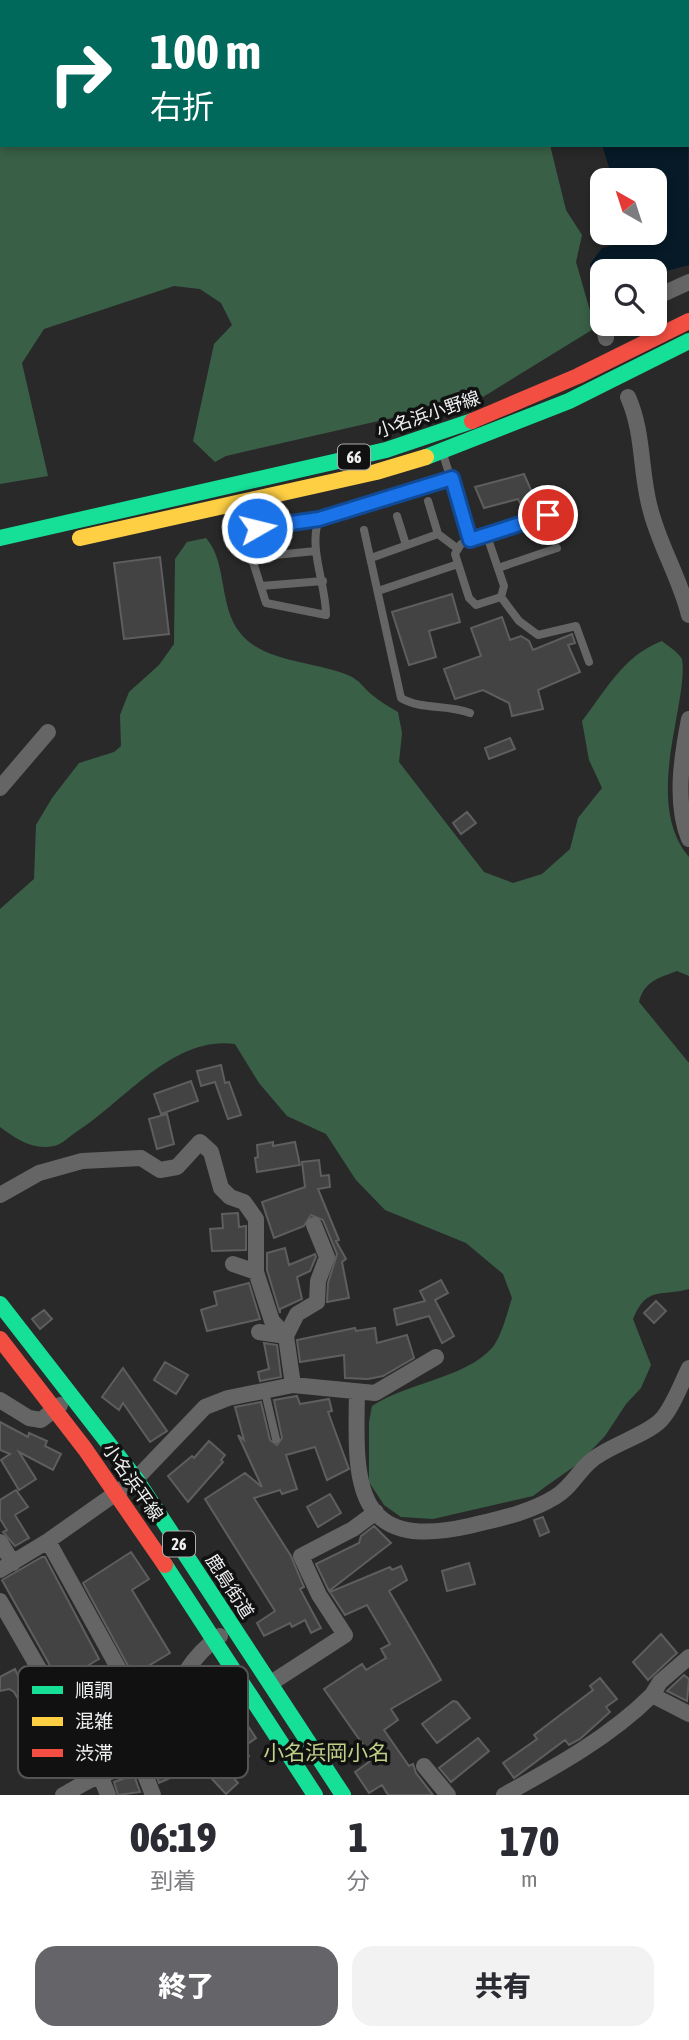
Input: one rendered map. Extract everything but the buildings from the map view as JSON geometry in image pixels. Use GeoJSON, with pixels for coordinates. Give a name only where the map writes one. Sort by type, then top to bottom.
{"type":"FeatureCollection","features":[{"type":"Feature","properties":{"kind":"main road","name":"小名浜小野線"},"geometry":{"type":"LineString","coordinates":[[0,538],[323,465],[437,435],[572,382],[689,321]]}},
{"type":"Feature","properties":{"kind":"main road","name":"66"},"geometry":{"type":"LineString","coordinates":[[65,541],[376,472],[442,452],[557,407],[689,341]]}},
{"type":"Feature","properties":{"kind":"main road"},"geometry":{"type":"LineString","coordinates":[[0,555],[39,546]]}},
{"type":"Feature","properties":{"kind":"main road","name":"鹿島街道"},"geometry":{"type":"LineString","coordinates":[[0,1304],[136,1479],[344,1795]]}},
{"type":"Feature","properties":{"kind":"main road","name":"小名浜平線"},"geometry":{"type":"LineString","coordinates":[[0,1339],[119,1493],[232,1666]]}},
{"type":"Feature","properties":{"kind":"main road","name":"小名浜平線"},"geometry":{"type":"LineString","coordinates":[[248,1691],[315,1795]]}},
{"type":"Feature","properties":{"kind":"street"},"geometry":{"type":"LineString","coordinates":[[667,292],[689,282]]}},
{"type":"Feature","properties":{"kind":"street"},"geometry":{"type":"LineString","coordinates":[[628,397],[635,414],[652,516],[677,575],[689,615]]}},
{"type":"Feature","properties":{"kind":"street"},"geometry":{"type":"LineString","coordinates":[[689,719],[684,745],[682,803],[689,839]]}},
{"type":"Feature","properties":{"kind":"street"},"geometry":{"type":"LineString","coordinates":[[3,778],[48,732]]}},
{"type":"Feature","properties":{"kind":"street"},"geometry":{"type":"LineString","coordinates":[[0,1195],[39,1173],[82,1161],[141,1158],[160,1170],[177,1167],[200,1142],[211,1152],[221,1188],[230,1197],[244,1202],[256,1219],[256,1272],[272,1321],[286,1336]]}},
{"type":"Feature","properties":{"kind":"street"},"geometry":{"type":"LineString","coordinates":[[293,1385],[286,1336],[297,1314],[317,1302],[318,1281],[327,1257],[314,1225]]}},
{"type":"Feature","properties":{"kind":"street"},"geometry":{"type":"LineString","coordinates":[[233,1264],[256,1272]]}},
{"type":"Feature","properties":{"kind":"street"},"geometry":{"type":"LineString","coordinates":[[259,1332],[286,1336]]}},
{"type":"Feature","properties":{"kind":"street"},"geometry":{"type":"LineString","coordinates":[[0,1542],[6,1566],[47,1541],[136,1479],[205,1407],[228,1398],[293,1385],[357,1393],[375,1392],[436,1357]]}},
{"type":"Feature","properties":{"kind":"street"},"geometry":{"type":"LineString","coordinates":[[357,1393],[357,1468],[360,1482],[376,1511],[396,1529],[413,1532],[448,1530],[511,1516],[539,1505],[566,1489],[589,1462],[609,1447],[654,1426],[663,1418],[689,1368]]}},
{"type":"Feature","properties":{"kind":"street"},"geometry":{"type":"LineString","coordinates":[[0,1400],[29,1418],[40,1420],[72,1394]]}},
{"type":"Feature","properties":{"kind":"street"},"geometry":{"type":"LineString","coordinates":[[271,1683],[345,1635],[319,1595],[301,1556],[353,1529],[376,1511]]}},
{"type":"Feature","properties":{"kind":"street"},"geometry":{"type":"LineString","coordinates":[[47,1541],[117,1666]]}},
{"type":"Feature","properties":{"kind":"street"},"geometry":{"type":"LineString","coordinates":[[0,1601],[37,1666]]}},
{"type":"Feature","properties":{"kind":"street"},"geometry":{"type":"LineString","coordinates":[[190,1666],[203,1648],[234,1627]]}},
{"type":"Feature","properties":{"kind":"street"},"geometry":{"type":"LineString","coordinates":[[504,1795],[550,1770],[609,1731],[652,1695],[660,1682],[689,1657]]}},
{"type":"Feature","properties":{"kind":"street"},"geometry":{"type":"LineString","coordinates":[[652,1695],[689,1714]]}},
{"type":"Feature","properties":{"kind":"street"},"geometry":{"type":"LineString","coordinates":[[424,1766],[447,1795]]}},
{"type":"Feature","properties":{"kind":"street"},"geometry":{"type":"LineString","coordinates":[[63,1795],[94,1778]]}},
{"type":"Feature","properties":{"kind":"street"},"geometry":{"type":"LineString","coordinates":[[101,1778],[108,1795]]}},
{"type":"Feature","properties":{"kind":"street"},"geometry":{"type":"LineString","coordinates":[[146,1778],[153,1795]]}},
{"type":"Feature","properties":{"kind":"lane"},"geometry":{"type":"LineString","coordinates":[[437,435],[470,540]]}},
{"type":"Feature","properties":{"kind":"lane"},"geometry":{"type":"LineString","coordinates":[[319,519],[314,533],[326,615],[266,603],[253,557],[250,533],[257,528],[319,519],[452,478]]}},
{"type":"Feature","properties":{"kind":"lane"},"geometry":{"type":"LineString","coordinates":[[428,501],[438,534],[458,549]]}},
{"type":"Feature","properties":{"kind":"lane"},"geometry":{"type":"LineString","coordinates":[[501,597],[476,605],[469,598],[455,554],[461,544],[470,540],[548,515]]}},
{"type":"Feature","properties":{"kind":"lane"},"geometry":{"type":"LineString","coordinates":[[397,516],[406,545]]}},
{"type":"Feature","properties":{"kind":"lane"},"geometry":{"type":"LineString","coordinates":[[364,530],[401,698],[412,705],[451,706],[470,713]]}},
{"type":"Feature","properties":{"kind":"lane"},"geometry":{"type":"LineString","coordinates":[[371,558],[438,534]]}},
{"type":"Feature","properties":{"kind":"lane"},"geometry":{"type":"LineString","coordinates":[[487,536],[504,586],[501,597]]}},
{"type":"Feature","properties":{"kind":"lane"},"geometry":{"type":"LineString","coordinates":[[498,568],[557,548]]}},
{"type":"Feature","properties":{"kind":"lane"},"geometry":{"type":"LineString","coordinates":[[253,557],[316,551]]}},
{"type":"Feature","properties":{"kind":"lane"},"geometry":{"type":"LineString","coordinates":[[378,592],[458,564]]}},
{"type":"Feature","properties":{"kind":"lane"},"geometry":{"type":"LineString","coordinates":[[261,586],[323,580]]}},
{"type":"Feature","properties":{"kind":"lane"},"geometry":{"type":"LineString","coordinates":[[501,597],[519,621],[538,635],[576,626],[589,662]]}},
{"type":"Feature","properties":{"kind":"lane"},"geometry":{"type":"LineString","coordinates":[[265,1392],[276,1439]]}},
{"type":"Feature","properties":{"kind":"green space"},"geometry":{"type":"Polygon","coordinates":[[[0,147],[550,147],[566,210],[582,235],[576,262],[590,311],[590,331],[483,397],[226,456],[215,462],[193,441],[214,344],[232,325],[221,303],[200,289],[174,286],[44,329],[22,363],[48,476],[0,484],[0,147]]]}},
{"type":"Feature","properties":{"kind":"green space"},"geometry":{"type":"Polygon","coordinates":[[[206,538],[218,560],[229,611],[241,634],[264,651],[350,676],[377,699],[398,712],[402,733],[399,762],[484,872],[513,883],[542,874],[570,849],[578,818],[602,788],[589,760],[582,721],[608,686],[626,664],[648,647],[662,641],[682,659],[682,678],[668,782],[669,809],[675,835],[689,857],[689,976],[677,971],[658,978],[648,985],[639,1002],[689,1063],[689,1289],[656,1294],[638,1308],[633,1319],[651,1365],[641,1388],[626,1404],[605,1436],[579,1463],[533,1496],[433,1519],[401,1517],[384,1505],[369,1482],[369,1422],[372,1406],[481,1358],[499,1337],[512,1298],[503,1274],[466,1243],[385,1210],[356,1180],[326,1134],[287,1116],[259,1083],[235,1044],[212,1044],[170,1060],[57,1145],[32,1145],[0,1127],[0,909],[34,879],[36,825],[52,798],[79,763],[114,752],[121,746],[120,715],[129,692],[159,665],[174,644],[175,559],[187,542],[206,538]]]}},
{"type":"Feature","properties":{"kind":"water"},"geometry":{"type":"Polygon","coordinates":[[[603,147],[688,147],[689,265],[667,271],[667,259],[594,259],[602,248],[614,245],[667,245],[667,168],[609,168],[603,147]]]}},
{"type":"Feature","properties":{"kind":"traffic: fast"},"geometry":{"type":"LineString","coordinates":[[426,457],[569,401],[689,341]]}},
{"type":"Feature","properties":{"kind":"traffic: fast"},"geometry":{"type":"LineString","coordinates":[[0,538],[386,450],[472,421]]}},
{"type":"Feature","properties":{"kind":"traffic: fast"},"geometry":{"type":"LineString","coordinates":[[0,1304],[136,1479],[343,1795]]}},
{"type":"Feature","properties":{"kind":"traffic: fast"},"geometry":{"type":"LineString","coordinates":[[165,1565],[231,1666]]}},
{"type":"Feature","properties":{"kind":"traffic: fast"},"geometry":{"type":"LineString","coordinates":[[248,1692],[315,1795]]}},
{"type":"Feature","properties":{"kind":"traffic: slow"},"geometry":{"type":"LineString","coordinates":[[80,538],[376,472],[426,457]]}},
{"type":"Feature","properties":{"kind":"traffic: jam"},"geometry":{"type":"LineString","coordinates":[[472,421],[578,376],[689,321]]}},
{"type":"Feature","properties":{"kind":"traffic: jam"},"geometry":{"type":"LineString","coordinates":[[0,1339],[85,1449],[165,1565]]}},
{"type":"Feature","properties":{"kind":"district","name":"小名浜岡小名"},"geometry":{"type":"Point","coordinates":[326,1752]}},
{"type":"Feature","properties":{"kind":"route"},"geometry":{"type":"LineString","coordinates":[[257,528],[319,519],[452,478],[470,540],[548,515]]}}]}
